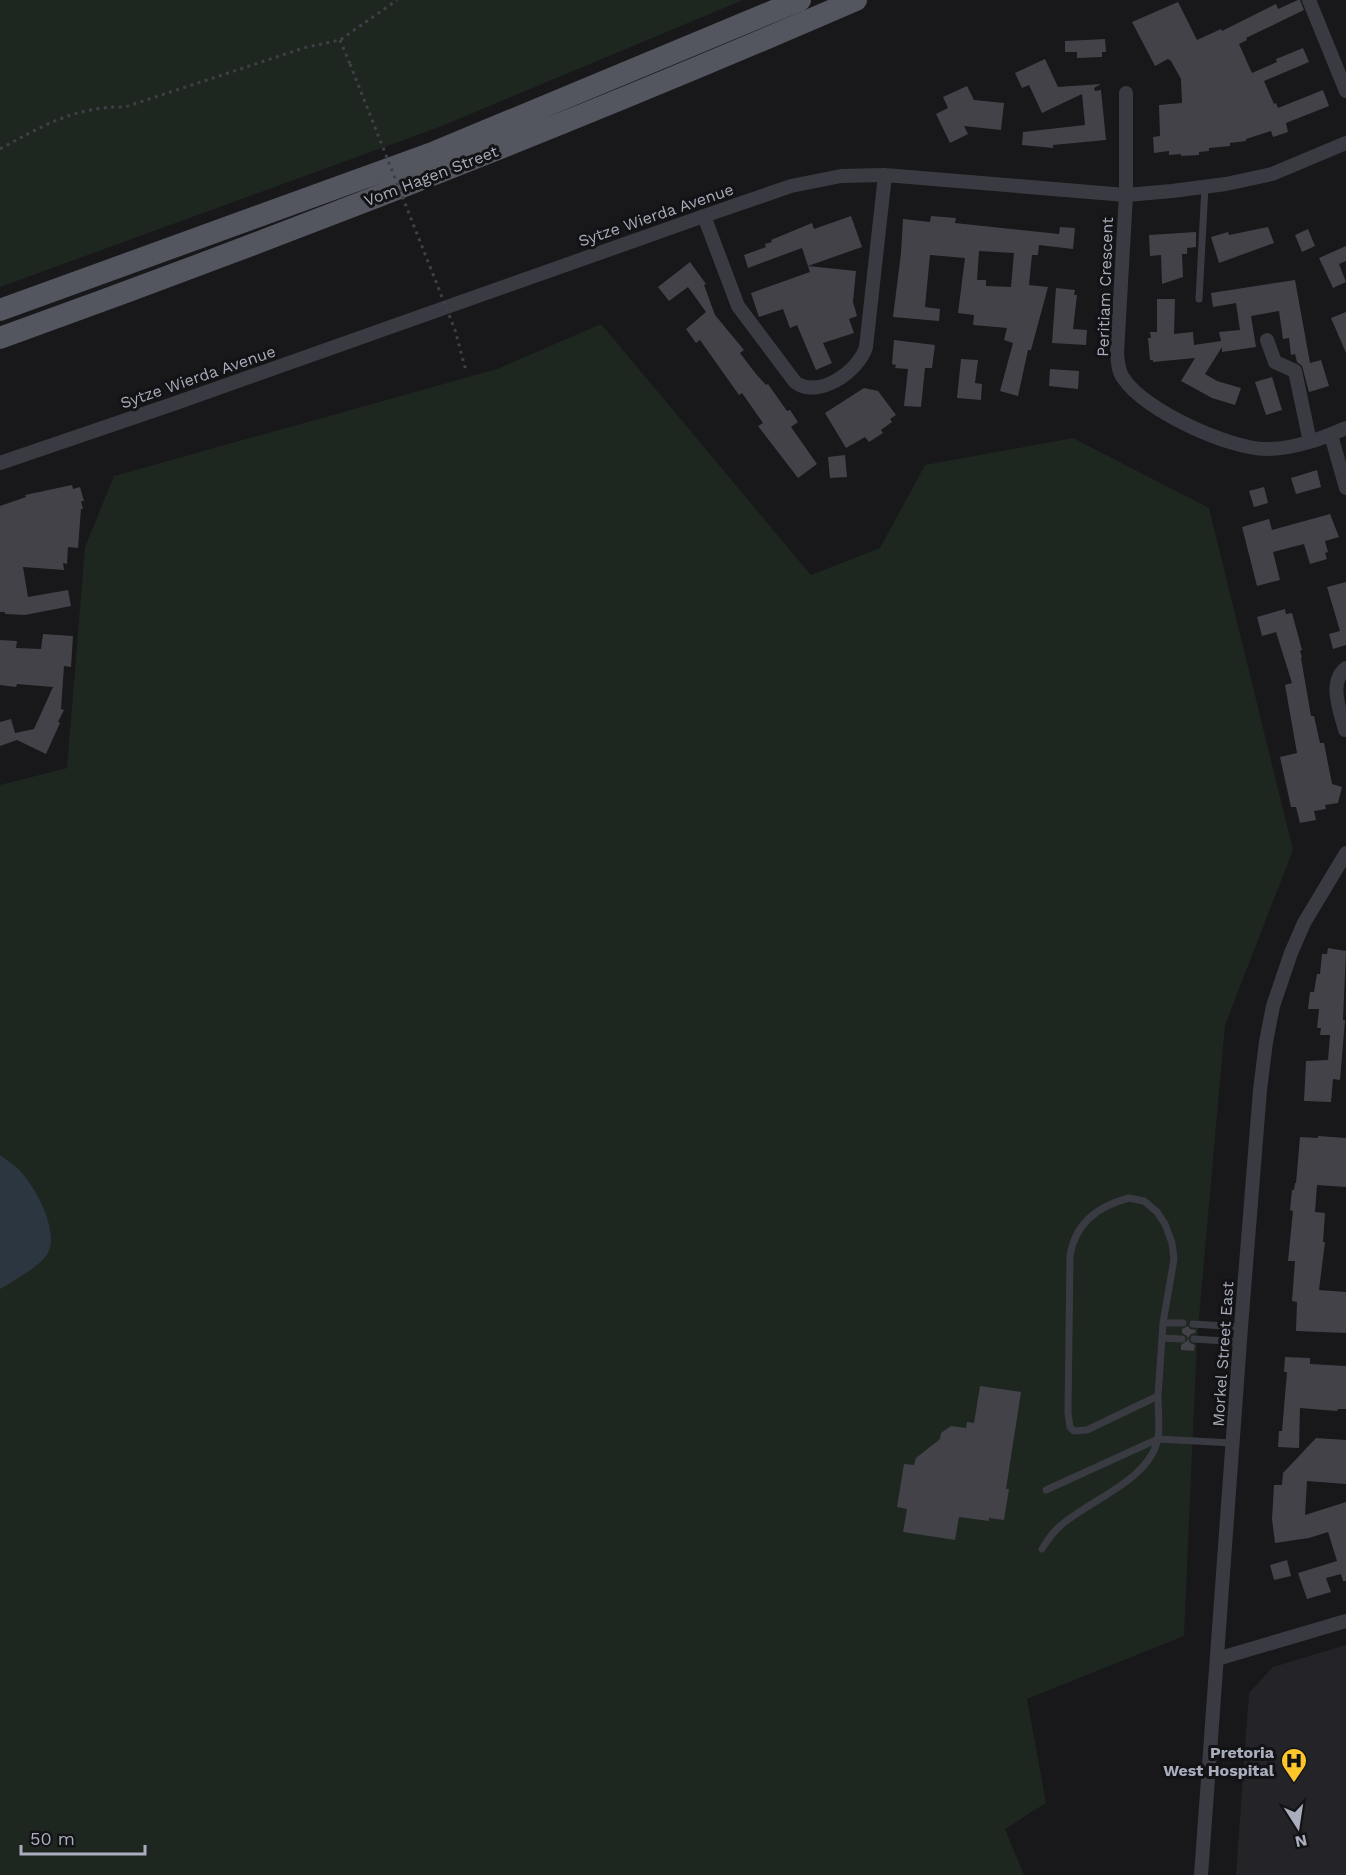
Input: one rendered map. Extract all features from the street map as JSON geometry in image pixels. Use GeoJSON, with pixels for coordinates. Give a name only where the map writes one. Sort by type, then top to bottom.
{"type":"FeatureCollection","features":[{"type":"Feature","properties":{"kind":"main road","name":"Vom Hagen Street"},"geometry":{"type":"LineString","coordinates":[[0,310],[435,152],[800,0]]}},
{"type":"Feature","properties":{"kind":"main road","name":"Vom Hagen Street"},"geometry":{"type":"LineString","coordinates":[[0,338],[223,257],[456,167],[856,0]]}},
{"type":"Feature","properties":{"kind":"street"},"geometry":{"type":"LineString","coordinates":[[1309,0],[1346,91]]}},
{"type":"Feature","properties":{"kind":"street","name":"Peritiam Crescent"},"geometry":{"type":"LineString","coordinates":[[1126,93],[1126,195],[1117,353],[1119,370],[1124,380],[1149,402],[1204,434],[1240,446],[1268,449],[1310,442],[1346,428]]}},
{"type":"Feature","properties":{"kind":"street","name":"Sytze Wierda Avenue"},"geometry":{"type":"LineString","coordinates":[[0,463],[791,186],[841,176],[885,175],[1126,195],[1205,186],[1272,174],[1346,143]]}},
{"type":"Feature","properties":{"kind":"street"},"geometry":{"type":"LineString","coordinates":[[704,216],[738,306],[795,382],[809,389],[819,388],[852,368],[864,355],[885,175]]}},
{"type":"Feature","properties":{"kind":"street"},"geometry":{"type":"LineString","coordinates":[[1267,340],[1275,362],[1295,371],[1310,442]]}},
{"type":"Feature","properties":{"kind":"street"},"geometry":{"type":"LineString","coordinates":[[1331,435],[1346,488]]}},
{"type":"Feature","properties":{"kind":"street"},"geometry":{"type":"LineString","coordinates":[[1345,730],[1336,693],[1339,674],[1346,668]]}},
{"type":"Feature","properties":{"kind":"street","name":"Morkel Street East"},"geometry":{"type":"LineString","coordinates":[[1201,1875],[1241,1327],[1266,1042],[1273,1006],[1291,953],[1304,923],[1345,856]]}},
{"type":"Feature","properties":{"kind":"street"},"geometry":{"type":"LineString","coordinates":[[1217,1659],[1346,1621]]}},
{"type":"Feature","properties":{"kind":"lane"},"geometry":{"type":"LineString","coordinates":[[1199,299],[1205,186]]}},
{"type":"Feature","properties":{"kind":"lane"},"geometry":{"type":"LineString","coordinates":[[1042,1549],[1060,1526],[1139,1472],[1158,1439],[1158,1396],[1163,1323],[1174,1259],[1172,1243],[1165,1224],[1157,1212],[1144,1201],[1129,1198],[1113,1202],[1085,1220],[1071,1245],[1068,1401],[1070,1427],[1074,1431],[1087,1430],[1158,1396]]}},
{"type":"Feature","properties":{"kind":"lane"},"geometry":{"type":"LineString","coordinates":[[1163,1323],[1183,1323]]}},
{"type":"Feature","properties":{"kind":"lane"},"geometry":{"type":"LineString","coordinates":[[1193,1324],[1241,1327]]}},
{"type":"Feature","properties":{"kind":"lane"},"geometry":{"type":"LineString","coordinates":[[1162,1338],[1182,1339]]}},
{"type":"Feature","properties":{"kind":"lane"},"geometry":{"type":"LineString","coordinates":[[1194,1340],[1240,1342]]}},
{"type":"Feature","properties":{"kind":"lane"},"geometry":{"type":"LineString","coordinates":[[1046,1490],[1158,1439],[1232,1443]]}},
{"type":"Feature","properties":{"kind":"path"},"geometry":{"type":"LineString","coordinates":[[0,149],[47,123],[76,112],[102,107],[125,107],[307,48],[340,40],[396,0]]}},
{"type":"Feature","properties":{"kind":"path"},"geometry":{"type":"LineString","coordinates":[[340,40],[455,330],[466,371]]}},
{"type":"Feature","properties":{"kind":"shaded area"},"geometry":{"type":"Polygon","coordinates":[[[0,0],[743,0],[442,126],[0,287],[0,0]]]}},
{"type":"Feature","properties":{"kind":"shaded area"},"geometry":{"type":"Polygon","coordinates":[[[601,324],[811,575],[880,548],[925,465],[1073,438],[1209,508],[1293,850],[1225,1025],[1197,1340],[1184,1636],[1027,1699],[1046,1803],[1005,1829],[1024,1875],[0,1875],[0,785],[67,768],[85,547],[114,476],[497,369],[601,324]]]}},
{"type":"Feature","properties":{"kind":"shaded area"},"geometry":{"type":"Polygon","coordinates":[[[0,1155],[22,1173],[37,1194],[48,1219],[51,1243],[48,1253],[39,1263],[0,1289],[0,1155]]]}},
{"type":"Feature","properties":{"kind":"shaded area","name":"Pretoria West Hospital"},"geometry":{"type":"Polygon","coordinates":[[[1346,1645],[1346,1875],[1236,1875],[1249,1693],[1273,1667],[1346,1645]]]}},
{"type":"Feature","properties":{"kind":"building"},"geometry":{"type":"Polygon","coordinates":[[[1298,0],[1304,10],[1246,38],[1247,40],[1239,44],[1252,73],[1277,62],[1276,59],[1303,48],[1309,62],[1264,81],[1274,104],[1276,103],[1278,108],[1323,90],[1329,106],[1286,123],[1288,132],[1273,137],[1271,131],[1246,139],[1246,141],[1230,143],[1230,146],[1209,148],[1209,151],[1199,152],[1199,155],[1169,155],[1169,151],[1154,153],[1153,137],[1160,136],[1159,105],[1182,103],[1181,79],[1168,59],[1155,66],[1132,22],[1178,2],[1197,40],[1221,29],[1222,31],[1276,4],[1278,9],[1298,0]]]}},
{"type":"Feature","properties":{"kind":"building"},"geometry":{"type":"Polygon","coordinates":[[[1105,39],[1106,52],[1102,52],[1102,57],[1077,58],[1077,52],[1065,52],[1065,41],[1105,39]]]}},
{"type":"Feature","properties":{"kind":"building"},"geometry":{"type":"Polygon","coordinates":[[[1045,59],[1058,87],[1101,84],[1094,88],[1095,91],[1101,90],[1106,140],[1053,145],[1053,148],[1022,145],[1023,132],[1085,125],[1082,94],[1042,113],[1029,85],[1022,88],[1015,73],[1045,59]]]}},
{"type":"Feature","properties":{"kind":"building"},"geometry":{"type":"Polygon","coordinates":[[[967,86],[974,100],[1004,103],[1001,130],[964,126],[968,134],[950,143],[936,114],[948,108],[943,97],[967,86]]]}},
{"type":"Feature","properties":{"kind":"building"},"geometry":{"type":"Polygon","coordinates":[[[851,216],[862,247],[808,266],[802,248],[748,268],[744,255],[766,247],[765,244],[772,242],[771,240],[812,223],[814,229],[851,216]]]}},
{"type":"Feature","properties":{"kind":"building"},"geometry":{"type":"Polygon","coordinates":[[[931,216],[956,218],[955,223],[1059,234],[1060,227],[1075,228],[1073,249],[1039,245],[1038,255],[1032,255],[1029,285],[1048,287],[1031,350],[1028,350],[1018,396],[1000,391],[1013,343],[1004,340],[1007,328],[973,325],[974,315],[958,313],[965,258],[930,255],[925,307],[940,309],[939,321],[893,317],[903,219],[930,222],[931,216]],[[979,251],[977,280],[986,280],[986,286],[1011,287],[1014,253],[979,251]]]}},
{"type":"Feature","properties":{"kind":"building"},"geometry":{"type":"Polygon","coordinates":[[[1268,227],[1274,243],[1219,263],[1211,237],[1228,232],[1229,235],[1268,227]]]}},
{"type":"Feature","properties":{"kind":"building"},"geometry":{"type":"Polygon","coordinates":[[[1308,229],[1315,246],[1302,252],[1295,235],[1308,229]]]}},
{"type":"Feature","properties":{"kind":"building"},"geometry":{"type":"Polygon","coordinates":[[[1196,232],[1196,247],[1187,248],[1187,254],[1182,254],[1183,277],[1162,284],[1161,255],[1150,256],[1149,235],[1196,232]]]}},
{"type":"Feature","properties":{"kind":"building"},"geometry":{"type":"Polygon","coordinates":[[[1346,246],[1346,261],[1339,264],[1346,282],[1333,288],[1319,258],[1346,246]]]}},
{"type":"Feature","properties":{"kind":"building"},"geometry":{"type":"Polygon","coordinates":[[[690,262],[706,284],[704,285],[715,315],[744,350],[740,353],[798,422],[791,427],[817,464],[798,478],[758,426],[763,423],[742,393],[739,395],[700,340],[696,343],[686,329],[706,312],[688,287],[669,301],[658,287],[690,262]]]}},
{"type":"Feature","properties":{"kind":"building"},"geometry":{"type":"Polygon","coordinates":[[[808,266],[856,271],[853,302],[857,316],[849,319],[854,333],[823,343],[832,363],[816,370],[797,325],[790,328],[783,309],[759,317],[751,293],[810,272],[808,266]]]}},
{"type":"Feature","properties":{"kind":"building"},"geometry":{"type":"Polygon","coordinates":[[[1295,280],[1310,363],[1321,360],[1329,386],[1309,392],[1302,366],[1297,362],[1295,354],[1291,355],[1289,338],[1283,339],[1279,311],[1251,316],[1256,347],[1222,352],[1222,347],[1205,374],[1217,381],[1241,388],[1235,405],[1212,398],[1181,381],[1195,358],[1153,362],[1150,360],[1148,338],[1151,338],[1150,332],[1157,332],[1157,299],[1175,299],[1174,334],[1193,332],[1194,345],[1221,341],[1219,332],[1240,330],[1236,303],[1213,307],[1211,293],[1295,280]]]}},
{"type":"Feature","properties":{"kind":"building"},"geometry":{"type":"Polygon","coordinates":[[[1056,288],[1075,290],[1074,295],[1077,295],[1073,329],[1087,330],[1086,345],[1052,343],[1056,288]]]}},
{"type":"Feature","properties":{"kind":"building"},"geometry":{"type":"Polygon","coordinates":[[[1346,312],[1346,353],[1331,318],[1346,312]]]}},
{"type":"Feature","properties":{"kind":"building"},"geometry":{"type":"Polygon","coordinates":[[[894,340],[935,345],[932,368],[925,368],[921,407],[904,406],[908,369],[895,368],[896,365],[892,364],[894,340]]]}},
{"type":"Feature","properties":{"kind":"building"},"geometry":{"type":"Polygon","coordinates":[[[961,359],[978,360],[975,383],[982,384],[981,400],[957,398],[961,359]]]}},
{"type":"Feature","properties":{"kind":"building"},"geometry":{"type":"Polygon","coordinates":[[[1050,369],[1079,371],[1078,389],[1049,386],[1050,369]]]}},
{"type":"Feature","properties":{"kind":"building"},"geometry":{"type":"Polygon","coordinates":[[[1272,377],[1282,410],[1266,415],[1255,382],[1272,377]]]}},
{"type":"Feature","properties":{"kind":"building"},"geometry":{"type":"Polygon","coordinates":[[[864,388],[878,391],[896,415],[890,419],[892,422],[881,430],[883,433],[869,442],[865,437],[846,448],[825,413],[864,388]]]}},
{"type":"Feature","properties":{"kind":"building"},"geometry":{"type":"Polygon","coordinates":[[[845,455],[847,477],[830,478],[828,457],[845,455]]]}},
{"type":"Feature","properties":{"kind":"building"},"geometry":{"type":"Polygon","coordinates":[[[1317,470],[1321,487],[1296,494],[1291,478],[1317,470]]]}},
{"type":"Feature","properties":{"kind":"building"},"geometry":{"type":"Polygon","coordinates":[[[72,485],[73,489],[80,487],[84,501],[81,501],[83,509],[81,509],[78,548],[68,547],[67,564],[63,563],[64,570],[23,567],[28,597],[68,590],[71,606],[25,615],[0,612],[0,506],[26,497],[25,495],[72,485]]]}},
{"type":"Feature","properties":{"kind":"building"},"geometry":{"type":"Polygon","coordinates":[[[1264,487],[1268,503],[1254,507],[1249,491],[1264,487]]]}},
{"type":"Feature","properties":{"kind":"building"},"geometry":{"type":"Polygon","coordinates":[[[1330,514],[1339,537],[1325,541],[1327,559],[1310,564],[1304,544],[1273,552],[1280,580],[1257,586],[1242,527],[1269,519],[1272,530],[1330,514]]]}},
{"type":"Feature","properties":{"kind":"building"},"geometry":{"type":"Polygon","coordinates":[[[1346,582],[1346,645],[1333,649],[1329,634],[1340,631],[1327,587],[1346,582]]]}},
{"type":"Feature","properties":{"kind":"building"},"geometry":{"type":"Polygon","coordinates":[[[1285,609],[1286,614],[1292,613],[1302,650],[1300,651],[1311,716],[1314,716],[1320,743],[1324,743],[1332,784],[1342,787],[1338,803],[1325,805],[1326,809],[1314,811],[1316,820],[1300,823],[1296,807],[1291,807],[1280,757],[1297,753],[1285,685],[1292,683],[1276,632],[1262,636],[1257,617],[1285,609]]]}},
{"type":"Feature","properties":{"kind":"building"},"geometry":{"type":"Polygon","coordinates":[[[43,634],[73,636],[71,667],[64,666],[61,709],[64,710],[46,754],[17,740],[0,746],[0,722],[11,719],[15,733],[34,729],[53,687],[0,685],[0,640],[17,641],[16,648],[41,649],[43,634]]]}},
{"type":"Feature","properties":{"kind":"building"},"geometry":{"type":"Polygon","coordinates":[[[1328,948],[1346,951],[1343,1020],[1345,1020],[1340,1080],[1333,1079],[1331,1102],[1304,1101],[1306,1061],[1328,1060],[1330,1035],[1320,1035],[1321,1028],[1317,1028],[1319,1009],[1308,1009],[1310,992],[1314,992],[1317,974],[1320,974],[1322,954],[1327,954],[1328,948]]]}},
{"type":"Feature","properties":{"kind":"building"},"geometry":{"type":"Polygon","coordinates":[[[1318,1136],[1346,1138],[1346,1187],[1317,1185],[1315,1212],[1325,1213],[1323,1242],[1325,1242],[1319,1290],[1346,1292],[1346,1333],[1296,1331],[1297,1302],[1292,1301],[1295,1261],[1288,1261],[1293,1211],[1290,1210],[1292,1190],[1296,1183],[1300,1137],[1318,1138],[1318,1136]]]}},
{"type":"Feature","properties":{"kind":"building"},"geometry":{"type":"Polygon","coordinates":[[[1188,1326],[1196,1330],[1188,1338],[1190,1343],[1195,1345],[1194,1351],[1181,1350],[1181,1345],[1188,1340],[1187,1336],[1182,1333],[1182,1329],[1188,1326]]]}},
{"type":"Feature","properties":{"kind":"building"},"geometry":{"type":"Polygon","coordinates":[[[1285,1357],[1310,1358],[1310,1364],[1346,1366],[1346,1409],[1337,1411],[1300,1408],[1299,1448],[1278,1447],[1279,1431],[1282,1431],[1287,1372],[1284,1372],[1285,1357]]]}},
{"type":"Feature","properties":{"kind":"building"},"geometry":{"type":"Polygon","coordinates":[[[980,1386],[1021,1392],[1006,1489],[1009,1489],[1004,1520],[989,1518],[989,1521],[959,1517],[955,1540],[903,1532],[907,1509],[897,1507],[904,1464],[914,1465],[916,1458],[940,1439],[941,1433],[951,1426],[966,1428],[967,1422],[974,1423],[980,1386]]]}},
{"type":"Feature","properties":{"kind":"building"},"geometry":{"type":"Polygon","coordinates":[[[1316,1438],[1346,1440],[1346,1484],[1307,1481],[1305,1515],[1346,1502],[1346,1581],[1343,1581],[1341,1574],[1326,1578],[1331,1592],[1307,1599],[1298,1573],[1337,1561],[1328,1532],[1309,1538],[1275,1543],[1272,1519],[1274,1485],[1282,1485],[1283,1473],[1316,1438]]]}},
{"type":"Feature","properties":{"kind":"building"},"geometry":{"type":"Polygon","coordinates":[[[1287,1560],[1291,1576],[1274,1580],[1270,1565],[1287,1560]]]}},
{"type":"Feature","properties":{"kind":"place","name":"Pretoria West Hospital"},"geometry":{"type":"Point","coordinates":[1294,1784]}}]}
